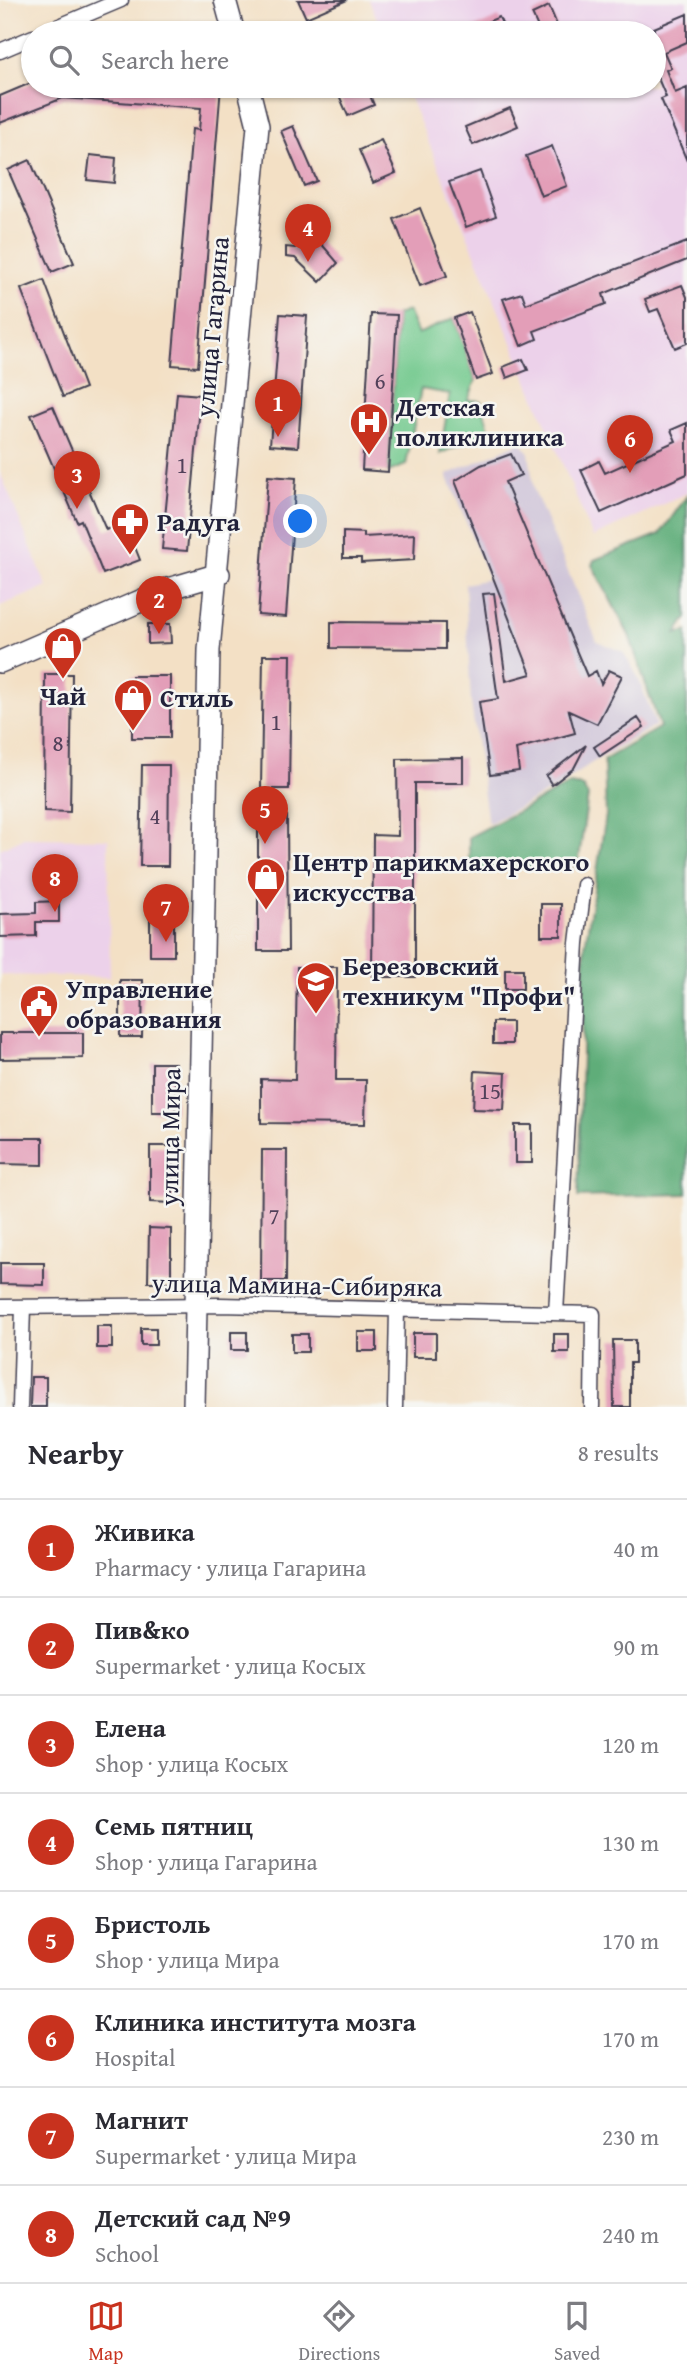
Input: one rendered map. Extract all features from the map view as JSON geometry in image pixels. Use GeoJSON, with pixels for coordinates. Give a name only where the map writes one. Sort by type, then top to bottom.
{"type":"FeatureCollection","features":[{"type":"Feature","properties":{"kind":"street"},"geometry":{"type":"LineString","coordinates":[[71,21],[121,0]]}},
{"type":"Feature","properties":{"kind":"street"},"geometry":{"type":"LineString","coordinates":[[225,0],[231,21]]}},
{"type":"Feature","properties":{"kind":"street"},"geometry":{"type":"LineString","coordinates":[[0,51],[21,42]]}},
{"type":"Feature","properties":{"kind":"street","name":"улица Гагарина"},"geometry":{"type":"LineString","coordinates":[[219,574],[258,125],[251,98]]}},
{"type":"Feature","properties":{"kind":"street"},"geometry":{"type":"LineString","coordinates":[[0,662],[168,589],[219,574]]}},
{"type":"Feature","properties":{"kind":"street","name":"улица Мира"},"geometry":{"type":"LineString","coordinates":[[194,1407],[209,650],[219,574]]}},
{"type":"Feature","properties":{"kind":"street"},"geometry":{"type":"LineString","coordinates":[[556,1313],[577,943],[584,885]]}},
{"type":"Feature","properties":{"kind":"street","name":"улица Мамина-Сибиряка"},"geometry":{"type":"LineString","coordinates":[[0,1307],[195,1307],[593,1314],[592,1407]]}},
{"type":"Feature","properties":{"kind":"street"},"geometry":{"type":"LineString","coordinates":[[20,1407],[23,1307]]}},
{"type":"Feature","properties":{"kind":"street"},"geometry":{"type":"LineString","coordinates":[[395,1407],[397,1310]]}},
{"type":"Feature","properties":{"kind":"shaded area"},"geometry":{"type":"Polygon","coordinates":[[[369,0],[687,0],[687,493],[593,537],[410,98],[666,98],[666,21],[378,21],[369,0]]]}},
{"type":"Feature","properties":{"kind":"shaded area"},"geometry":{"type":"Polygon","coordinates":[[[521,442],[529,453],[534,490],[597,641],[623,652],[638,677],[656,725],[557,787],[488,824],[471,702],[465,584],[489,579],[447,475],[521,442]]]}},
{"type":"Feature","properties":{"kind":"shaded area"},"geometry":{"type":"Polygon","coordinates":[[[0,472],[47,587],[0,606],[0,472]]]}},
{"type":"Feature","properties":{"kind":"shaded area"},"geometry":{"type":"Polygon","coordinates":[[[23,838],[108,839],[110,977],[0,975],[0,849],[23,838]]]}},
{"type":"Feature","properties":{"kind":"green space"},"geometry":{"type":"Polygon","coordinates":[[[408,311],[418,334],[454,318],[476,380],[468,400],[481,401],[490,432],[440,454],[450,394],[421,389],[406,465],[388,472],[397,315],[408,311]]]}},
{"type":"Feature","properties":{"kind":"green space"},"geometry":{"type":"Polygon","coordinates":[[[687,496],[687,618],[676,634],[687,631],[687,1194],[578,1197],[585,946],[606,815],[604,760],[660,727],[629,635],[592,565],[594,560],[660,534],[687,496]]]}},
{"type":"Feature","properties":{"kind":"green space"},"geometry":{"type":"Polygon","coordinates":[[[570,784],[582,786],[588,796],[578,865],[469,870],[469,837],[570,784]]]}},
{"type":"Feature","properties":{"kind":"building"},"geometry":{"type":"Polygon","coordinates":[[[298,0],[347,0],[306,18],[298,0]]]}},
{"type":"Feature","properties":{"kind":"building"},"geometry":{"type":"Polygon","coordinates":[[[549,6],[555,21],[535,21],[532,14],[549,6]]]}},
{"type":"Feature","properties":{"kind":"building"},"geometry":{"type":"Polygon","coordinates":[[[687,14],[687,42],[666,51],[666,23],[687,14]]]}},
{"type":"Feature","properties":{"kind":"building"},"geometry":{"type":"Polygon","coordinates":[[[666,57],[671,68],[666,70],[666,57]]]}},
{"type":"Feature","properties":{"kind":"building"},"geometry":{"type":"Polygon","coordinates":[[[666,70],[675,93],[687,88],[687,161],[661,99],[666,98],[666,70]]]}},
{"type":"Feature","properties":{"kind":"building"},"geometry":{"type":"Polygon","coordinates":[[[21,87],[21,98],[63,98],[0,123],[0,96],[21,87]]]}},
{"type":"Feature","properties":{"kind":"building"},"geometry":{"type":"Polygon","coordinates":[[[63,98],[220,98],[198,367],[172,365],[192,129],[199,130],[201,108],[63,98]]]}},
{"type":"Feature","properties":{"kind":"building"},"geometry":{"type":"Polygon","coordinates":[[[340,98],[371,98],[374,105],[348,116],[340,98]]]}},
{"type":"Feature","properties":{"kind":"building"},"geometry":{"type":"Polygon","coordinates":[[[510,108],[518,126],[473,145],[465,127],[510,108]]]}},
{"type":"Feature","properties":{"kind":"building"},"geometry":{"type":"Polygon","coordinates":[[[293,126],[317,181],[304,186],[281,131],[293,126]]]}},
{"type":"Feature","properties":{"kind":"building"},"geometry":{"type":"Polygon","coordinates":[[[381,140],[396,173],[373,183],[359,150],[381,140]]]}},
{"type":"Feature","properties":{"kind":"building"},"geometry":{"type":"Polygon","coordinates":[[[552,146],[567,186],[541,196],[526,156],[552,146]]]}},
{"type":"Feature","properties":{"kind":"building"},"geometry":{"type":"Polygon","coordinates":[[[90,155],[116,158],[114,183],[87,180],[90,155]]]}},
{"type":"Feature","properties":{"kind":"building"},"geometry":{"type":"Polygon","coordinates":[[[30,160],[74,263],[52,272],[8,170],[30,160]]]}},
{"type":"Feature","properties":{"kind":"building"},"geometry":{"type":"Polygon","coordinates":[[[480,171],[496,216],[466,227],[449,182],[480,171]]]}},
{"type":"Feature","properties":{"kind":"building"},"geometry":{"type":"Polygon","coordinates":[[[420,208],[447,276],[420,286],[394,219],[420,208]]]}},
{"type":"Feature","properties":{"kind":"building"},"geometry":{"type":"Polygon","coordinates":[[[312,233],[338,263],[320,282],[295,258],[286,257],[286,247],[295,248],[312,233]]]}},
{"type":"Feature","properties":{"kind":"building"},"geometry":{"type":"Polygon","coordinates":[[[687,242],[687,260],[603,294],[606,304],[534,331],[537,339],[521,346],[503,299],[522,293],[526,304],[687,242]]]}},
{"type":"Feature","properties":{"kind":"building"},"geometry":{"type":"Polygon","coordinates":[[[44,280],[85,388],[63,397],[21,289],[44,280]]]}},
{"type":"Feature","properties":{"kind":"building"},"geometry":{"type":"Polygon","coordinates":[[[682,285],[687,297],[687,343],[675,348],[658,309],[650,312],[645,299],[682,285]]]}},
{"type":"Feature","properties":{"kind":"building"},"geometry":{"type":"Polygon","coordinates":[[[470,312],[493,374],[476,380],[454,318],[470,312]]]}},
{"type":"Feature","properties":{"kind":"building"},"geometry":{"type":"Polygon","coordinates":[[[280,314],[307,316],[298,447],[270,445],[280,314]]]}},
{"type":"Feature","properties":{"kind":"building"},"geometry":{"type":"Polygon","coordinates":[[[371,314],[397,315],[388,472],[362,470],[371,314]]]}},
{"type":"Feature","properties":{"kind":"building"},"geometry":{"type":"Polygon","coordinates":[[[523,359],[528,370],[507,378],[503,367],[523,359]]]}},
{"type":"Feature","properties":{"kind":"building"},"geometry":{"type":"Polygon","coordinates":[[[177,393],[201,395],[187,551],[162,549],[177,393]]]}},
{"type":"Feature","properties":{"kind":"building"},"geometry":{"type":"Polygon","coordinates":[[[53,406],[106,530],[125,522],[140,560],[103,574],[81,520],[77,522],[31,415],[53,406]]]}},
{"type":"Feature","properties":{"kind":"building"},"geometry":{"type":"Polygon","coordinates":[[[687,423],[687,474],[601,513],[581,470],[599,461],[605,473],[676,441],[671,430],[687,423]]]}},
{"type":"Feature","properties":{"kind":"building"},"geometry":{"type":"Polygon","coordinates":[[[511,454],[521,475],[505,482],[587,676],[596,671],[601,684],[609,670],[622,676],[597,724],[569,711],[575,733],[516,749],[519,771],[490,775],[479,702],[498,699],[483,594],[494,593],[506,681],[531,674],[455,481],[481,465],[511,454]]]}},
{"type":"Feature","properties":{"kind":"building"},"geometry":{"type":"Polygon","coordinates":[[[268,476],[296,478],[286,617],[258,615],[268,476]]]}},
{"type":"Feature","properties":{"kind":"building"},"geometry":{"type":"Polygon","coordinates":[[[343,532],[364,533],[364,537],[415,534],[414,560],[361,563],[361,558],[343,558],[343,532]]]}},
{"type":"Feature","properties":{"kind":"building"},"geometry":{"type":"Polygon","coordinates":[[[331,622],[445,623],[445,649],[331,648],[331,622]]]}},
{"type":"Feature","properties":{"kind":"building"},"geometry":{"type":"Polygon","coordinates":[[[148,624],[170,624],[171,643],[148,644],[148,624]]]}},
{"type":"Feature","properties":{"kind":"building"},"geometry":{"type":"Polygon","coordinates":[[[263,655],[291,655],[289,789],[261,789],[263,655]]]}},
{"type":"Feature","properties":{"kind":"building"},"geometry":{"type":"Polygon","coordinates":[[[45,674],[72,674],[70,812],[44,811],[45,674]]]}},
{"type":"Feature","properties":{"kind":"building"},"geometry":{"type":"Polygon","coordinates":[[[132,676],[170,676],[170,738],[132,738],[132,676]]]}},
{"type":"Feature","properties":{"kind":"building"},"geometry":{"type":"Polygon","coordinates":[[[638,718],[644,727],[600,756],[594,747],[638,718]]]}},
{"type":"Feature","properties":{"kind":"building"},"geometry":{"type":"Polygon","coordinates":[[[586,745],[574,768],[552,785],[546,776],[586,745]]]}},
{"type":"Feature","properties":{"kind":"building"},"geometry":{"type":"Polygon","coordinates":[[[463,758],[463,783],[415,783],[415,977],[372,977],[373,835],[398,836],[397,759],[463,758]]]}},
{"type":"Feature","properties":{"kind":"building"},"geometry":{"type":"Polygon","coordinates":[[[142,765],[169,765],[168,866],[140,866],[142,765]]]}},
{"type":"Feature","properties":{"kind":"building"},"geometry":{"type":"Polygon","coordinates":[[[258,816],[287,816],[288,951],[258,951],[258,816]]]}},
{"type":"Feature","properties":{"kind":"building"},"geometry":{"type":"Polygon","coordinates":[[[150,900],[174,900],[174,956],[150,956],[150,900]]]}},
{"type":"Feature","properties":{"kind":"building"},"geometry":{"type":"Polygon","coordinates":[[[59,901],[59,922],[36,922],[36,936],[0,937],[0,914],[36,913],[36,902],[59,901]]]}},
{"type":"Feature","properties":{"kind":"building"},"geometry":{"type":"Polygon","coordinates":[[[541,904],[561,904],[561,936],[541,936],[541,904]]]}},
{"type":"Feature","properties":{"kind":"building","name":"Березовский техникум \"Профи\""},"geometry":{"type":"Polygon","coordinates":[[[297,967],[337,967],[336,1080],[366,1080],[365,1124],[261,1123],[261,1079],[295,1080],[297,967]]]}},
{"type":"Feature","properties":{"kind":"building"},"geometry":{"type":"Polygon","coordinates":[[[505,969],[523,969],[523,989],[505,989],[505,969]]]}},
{"type":"Feature","properties":{"kind":"building"},"geometry":{"type":"Polygon","coordinates":[[[120,980],[143,980],[142,1037],[120,1037],[120,980]]]}},
{"type":"Feature","properties":{"kind":"building"},"geometry":{"type":"Polygon","coordinates":[[[493,1022],[512,1022],[512,1044],[493,1044],[493,1022]]]}},
{"type":"Feature","properties":{"kind":"building"},"geometry":{"type":"Polygon","coordinates":[[[0,1033],[83,1033],[83,1058],[0,1059],[0,1033]]]}},
{"type":"Feature","properties":{"kind":"building"},"geometry":{"type":"Polygon","coordinates":[[[152,1063],[175,1063],[175,1112],[152,1112],[152,1063]]]}},
{"type":"Feature","properties":{"kind":"building"},"geometry":{"type":"Polygon","coordinates":[[[475,1071],[506,1073],[504,1110],[473,1109],[475,1071]]]}},
{"type":"Feature","properties":{"kind":"building"},"geometry":{"type":"Polygon","coordinates":[[[515,1125],[532,1125],[532,1163],[515,1163],[515,1125]]]}},
{"type":"Feature","properties":{"kind":"building"},"geometry":{"type":"Polygon","coordinates":[[[0,1138],[43,1138],[43,1165],[0,1164],[0,1138]]]}},
{"type":"Feature","properties":{"kind":"building"},"geometry":{"type":"Polygon","coordinates":[[[150,1146],[173,1146],[173,1203],[150,1202],[150,1146]]]}},
{"type":"Feature","properties":{"kind":"building"},"geometry":{"type":"Polygon","coordinates":[[[262,1150],[287,1150],[286,1281],[261,1281],[262,1150]]]}},
{"type":"Feature","properties":{"kind":"building"},"geometry":{"type":"Polygon","coordinates":[[[149,1228],[171,1229],[171,1282],[148,1282],[149,1228]]]}},
{"type":"Feature","properties":{"kind":"building"},"geometry":{"type":"Polygon","coordinates":[[[0,1263],[44,1263],[44,1285],[0,1284],[0,1263]]]}},
{"type":"Feature","properties":{"kind":"building"},"geometry":{"type":"Polygon","coordinates":[[[97,1326],[112,1326],[112,1348],[97,1348],[97,1326]]]}},
{"type":"Feature","properties":{"kind":"building"},"geometry":{"type":"Polygon","coordinates":[[[141,1328],[156,1328],[156,1345],[141,1345],[141,1328]]]}},
{"type":"Feature","properties":{"kind":"building"},"geometry":{"type":"Polygon","coordinates":[[[231,1332],[247,1332],[247,1350],[231,1350],[231,1332]]]}},
{"type":"Feature","properties":{"kind":"building"},"geometry":{"type":"Polygon","coordinates":[[[358,1332],[377,1332],[377,1351],[358,1351],[358,1332]]]}},
{"type":"Feature","properties":{"kind":"building"},"geometry":{"type":"Polygon","coordinates":[[[413,1333],[436,1333],[436,1357],[413,1357],[413,1333]]]}},
{"type":"Feature","properties":{"kind":"building"},"geometry":{"type":"Polygon","coordinates":[[[292,1334],[308,1334],[308,1352],[292,1352],[292,1334]]]}},
{"type":"Feature","properties":{"kind":"building"},"geometry":{"type":"Polygon","coordinates":[[[554,1334],[569,1334],[569,1352],[554,1352],[554,1334]]]}},
{"type":"Feature","properties":{"kind":"building"},"geometry":{"type":"Polygon","coordinates":[[[613,1340],[635,1340],[635,1363],[630,1363],[630,1407],[614,1407],[613,1340]]]}},
{"type":"Feature","properties":{"kind":"building"},"geometry":{"type":"Polygon","coordinates":[[[31,1377],[46,1377],[46,1407],[30,1407],[31,1377]]]}},
{"type":"Feature","properties":{"kind":"place","name":"Семь пятниц"},"geometry":{"type":"Point","coordinates":[308,262]}},
{"type":"Feature","properties":{"kind":"place","name":"Живика"},"geometry":{"type":"Point","coordinates":[278,437]}},
{"type":"Feature","properties":{"kind":"place","name":"Детская поликлиника"},"geometry":{"type":"Point","coordinates":[369,456]}},
{"type":"Feature","properties":{"kind":"place","name":"Клиника института мозга"},"geometry":{"type":"Point","coordinates":[630,473]}},
{"type":"Feature","properties":{"kind":"place","name":"Елена"},"geometry":{"type":"Point","coordinates":[77,509]}},
{"type":"Feature","properties":{"kind":"place","name":"Радуга"},"geometry":{"type":"Point","coordinates":[130,556]}},
{"type":"Feature","properties":{"kind":"place","name":"Пив&ко"},"geometry":{"type":"Point","coordinates":[159,634]}},
{"type":"Feature","properties":{"kind":"place","name":"Чай"},"geometry":{"type":"Point","coordinates":[63,680]}},
{"type":"Feature","properties":{"kind":"place","name":"Стиль"},"geometry":{"type":"Point","coordinates":[133,732]}},
{"type":"Feature","properties":{"kind":"place","name":"Бристоль"},"geometry":{"type":"Point","coordinates":[265,844]}},
{"type":"Feature","properties":{"kind":"place","name":"Центр парикмахерского искусства"},"geometry":{"type":"Point","coordinates":[266,911]}},
{"type":"Feature","properties":{"kind":"place","name":"Детский сад №9"},"geometry":{"type":"Point","coordinates":[55,912]}},
{"type":"Feature","properties":{"kind":"place","name":"Магнит"},"geometry":{"type":"Point","coordinates":[166,942]}},
{"type":"Feature","properties":{"kind":"place","name":"Березовский техникум \"Профи\""},"geometry":{"type":"Point","coordinates":[316,1015]}},
{"type":"Feature","properties":{"kind":"place","name":"Управление образования"},"geometry":{"type":"Point","coordinates":[39,1038]}}]}
